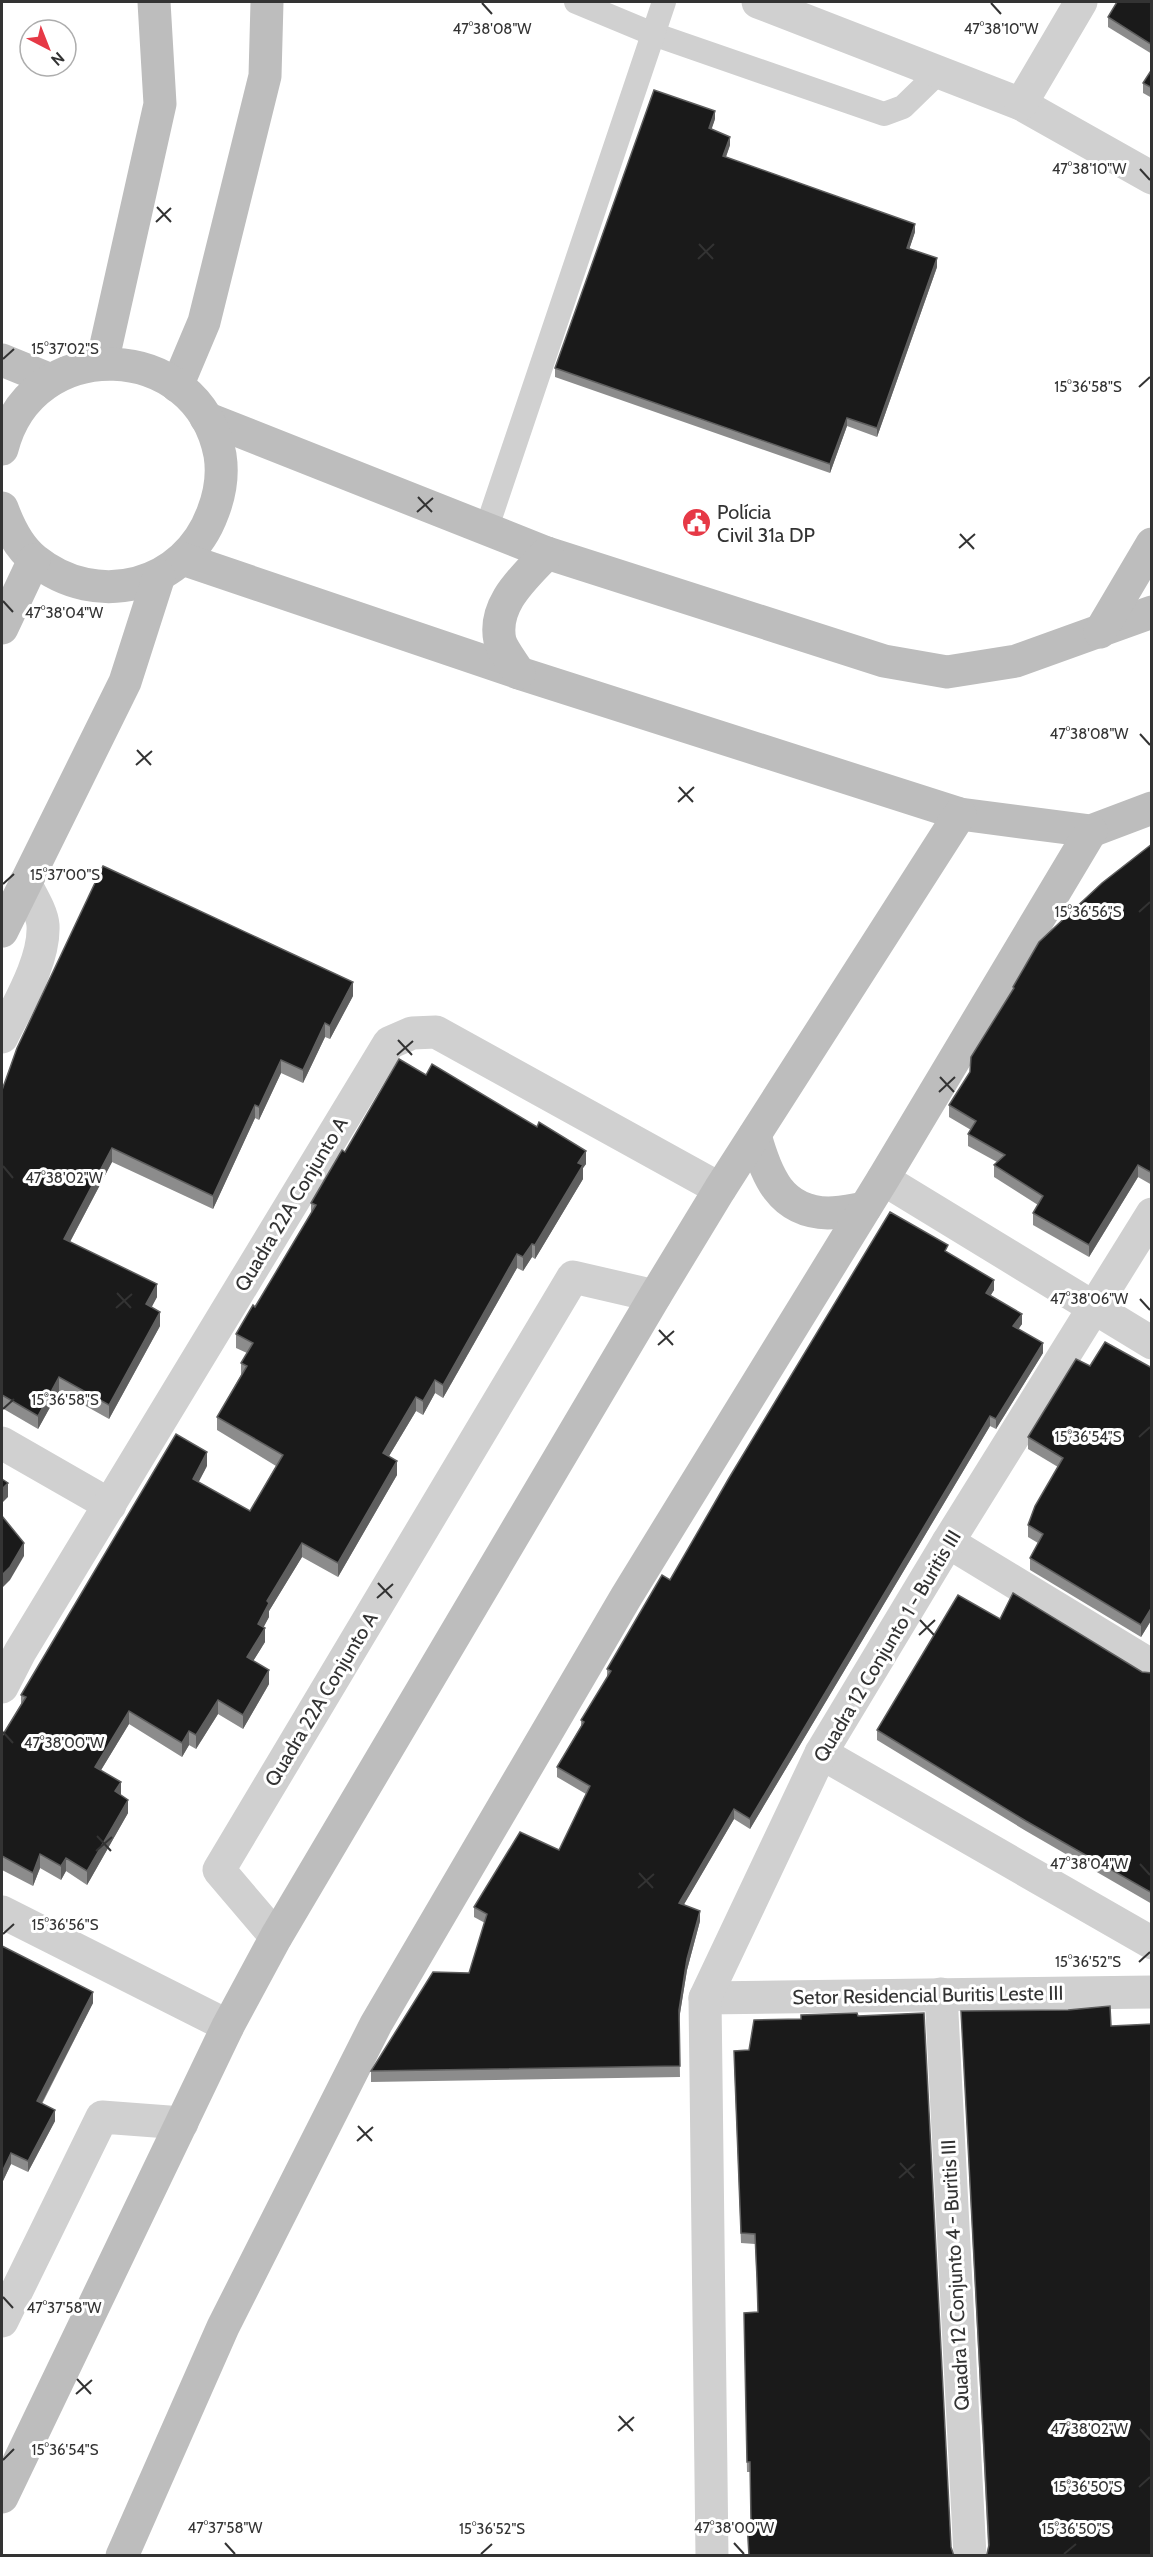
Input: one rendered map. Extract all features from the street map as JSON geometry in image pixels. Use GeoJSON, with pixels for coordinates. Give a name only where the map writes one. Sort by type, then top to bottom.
{"type":"FeatureCollection","features":[{"type":"Feature","properties":{"kind":"street"},"geometry":{"type":"LineString","coordinates":[[102,363],[160,104],[154,2]]}},
{"type":"Feature","properties":{"kind":"street"},"geometry":{"type":"LineString","coordinates":[[177,386],[204,322],[265,76],[267,2]]}},
{"type":"Feature","properties":{"kind":"street"},"geometry":{"type":"LineString","coordinates":[[758,2],[1021,104],[1152,178]]}},
{"type":"Feature","properties":{"kind":"street"},"geometry":{"type":"LineString","coordinates":[[1021,104],[1081,2]]}},
{"type":"Feature","properties":{"kind":"street"},"geometry":{"type":"LineString","coordinates":[[2,360],[51,380]]}},
{"type":"Feature","properties":{"kind":"street"},"geometry":{"type":"LineString","coordinates":[[2,449],[6,433],[24,403],[51,380],[75,368],[102,363],[128,365],[154,372],[177,386],[206,418],[220,455],[220,493],[207,529],[171,567],[125,682],[2,931]]}},
{"type":"Feature","properties":{"kind":"street"},"geometry":{"type":"LineString","coordinates":[[206,418],[547,553],[884,661],[947,672],[1016,661],[1152,612]]}},
{"type":"Feature","properties":{"kind":"street"},"geometry":{"type":"LineString","coordinates":[[2,508],[12,533],[34,560],[62,578],[93,587],[127,586],[171,567],[519,674],[960,814],[1091,831],[1152,808]]}},
{"type":"Feature","properties":{"kind":"street"},"geometry":{"type":"LineString","coordinates":[[1100,632],[1152,544]]}},
{"type":"Feature","properties":{"kind":"street"},"geometry":{"type":"LineString","coordinates":[[519,674],[500,641],[500,617],[510,593],[547,553]]}},
{"type":"Feature","properties":{"kind":"street"},"geometry":{"type":"LineString","coordinates":[[2,628],[34,560]]}},
{"type":"Feature","properties":{"kind":"street"},"geometry":{"type":"LineString","coordinates":[[2,2497],[228,2026],[276,1937],[720,1189],[960,814]]}},
{"type":"Feature","properties":{"kind":"street"},"geometry":{"type":"LineString","coordinates":[[128,2549],[223,2327],[376,2024],[626,1597],[883,1179],[1091,831]]}},
{"type":"Feature","properties":{"kind":"street"},"geometry":{"type":"LineString","coordinates":[[2,1037],[26,988],[41,949],[43,924],[25,883]]}},
{"type":"Feature","properties":{"kind":"street","name":"Quadra 22A Conjunto A"},"geometry":{"type":"LineString","coordinates":[[2,1687],[11,1660],[110,1505],[389,1043],[412,1033],[436,1032],[720,1189]]}},
{"type":"Feature","properties":{"kind":"street"},"geometry":{"type":"LineString","coordinates":[[755,1135],[762,1162],[773,1184],[787,1198],[812,1211],[829,1213],[865,1208]]}},
{"type":"Feature","properties":{"kind":"street"},"geometry":{"type":"LineString","coordinates":[[883,1179],[1152,1343]]}},
{"type":"Feature","properties":{"kind":"street","name":"Quadra 12 Conjunto 1 - Buritis III"},"geometry":{"type":"LineString","coordinates":[[705,1998],[821,1753],[948,1542],[1152,1214]]}},
{"type":"Feature","properties":{"kind":"street","name":"Quadra 22A Conjunto A"},"geometry":{"type":"LineString","coordinates":[[276,1937],[219,1870],[573,1277],[655,1296]]}},
{"type":"Feature","properties":{"kind":"street"},"geometry":{"type":"LineString","coordinates":[[2,1443],[110,1505]]}},
{"type":"Feature","properties":{"kind":"street"},"geometry":{"type":"LineString","coordinates":[[948,1542],[1152,1666]]}},
{"type":"Feature","properties":{"kind":"street"},"geometry":{"type":"LineString","coordinates":[[821,1753],[1152,1943]]}},
{"type":"Feature","properties":{"kind":"street"},"geometry":{"type":"LineString","coordinates":[[2,1912],[228,2026]]}},
{"type":"Feature","properties":{"kind":"street","name":"Setor Residencial Buritis Leste III"},"geometry":{"type":"LineString","coordinates":[[705,1998],[1152,1992]]}},
{"type":"Feature","properties":{"kind":"street","name":"Quadra 12 Conjunto 4 - Buritis III"},"geometry":{"type":"LineString","coordinates":[[941,1994],[970,2556]]}},
{"type":"Feature","properties":{"kind":"street"},"geometry":{"type":"LineString","coordinates":[[705,1998],[712,2556]]}},
{"type":"Feature","properties":{"kind":"street"},"geometry":{"type":"LineString","coordinates":[[2,2321],[102,2117],[182,2123]]}},
{"type":"Feature","properties":{"kind":"lane"},"geometry":{"type":"LineString","coordinates":[[576,2],[653,34],[884,114],[903,107],[939,72]]}},
{"type":"Feature","properties":{"kind":"lane"},"geometry":{"type":"LineString","coordinates":[[486,530],[664,2]]}},
{"type":"Feature","properties":{"kind":"building"},"geometry":{"type":"Polygon","coordinates":[[[1117,2],[1152,2],[1152,45],[1108,17],[1117,2]]]}},
{"type":"Feature","properties":{"kind":"building"},"geometry":{"type":"Polygon","coordinates":[[[1152,69],[1152,88],[1143,83],[1152,69]]]}},
{"type":"Feature","properties":{"kind":"building"},"geometry":{"type":"Polygon","coordinates":[[[654,90],[715,111],[709,128],[730,137],[723,156],[915,224],[907,248],[937,258],[877,428],[847,418],[830,464],[555,368],[654,90]]]}},
{"type":"Feature","properties":{"kind":"building"},"geometry":{"type":"Polygon","coordinates":[[[1152,844],[1152,1173],[1138,1165],[1089,1245],[1033,1213],[1043,1196],[994,1165],[1005,1155],[968,1134],[976,1121],[949,1105],[970,1072],[971,1057],[1014,988],[1039,942],[1102,883],[1152,844]]]}},
{"type":"Feature","properties":{"kind":"building"},"geometry":{"type":"Polygon","coordinates":[[[103,866],[353,982],[330,1026],[325,1023],[303,1070],[281,1060],[259,1107],[255,1105],[213,1196],[112,1148],[64,1239],[157,1284],[146,1304],[160,1312],[109,1405],[59,1377],[38,1416],[2,1395],[2,1090],[17,1048],[103,866]]]}},
{"type":"Feature","properties":{"kind":"building"},"geometry":{"type":"Polygon","coordinates":[[[399,1059],[426,1075],[432,1064],[537,1127],[539,1122],[586,1151],[578,1163],[583,1165],[535,1245],[532,1244],[523,1257],[517,1254],[443,1385],[435,1380],[423,1401],[416,1397],[383,1453],[397,1461],[338,1563],[302,1543],[267,1601],[269,1603],[258,1624],[265,1628],[247,1657],[269,1670],[243,1715],[218,1700],[196,1735],[189,1731],[182,1743],[129,1711],[95,1767],[121,1782],[115,1791],[128,1800],[87,1871],[66,1858],[61,1866],[40,1854],[33,1873],[2,1856],[2,1736],[26,1697],[21,1695],[176,1434],[207,1452],[193,1479],[250,1511],[283,1455],[217,1417],[247,1366],[241,1363],[253,1343],[236,1334],[253,1305],[255,1307],[316,1205],[311,1203],[342,1150],[345,1152],[399,1059]]]}},
{"type":"Feature","properties":{"kind":"building"},"geometry":{"type":"Polygon","coordinates":[[[890,1212],[948,1245],[945,1251],[994,1280],[986,1293],[1022,1314],[1013,1326],[1043,1343],[996,1419],[990,1416],[750,1819],[734,1809],[679,1903],[700,1911],[687,1959],[679,2010],[680,2066],[371,2071],[433,1972],[469,1973],[487,1914],[474,1907],[520,1832],[559,1850],[590,1786],[557,1767],[584,1722],[581,1720],[611,1671],[607,1669],[662,1575],[670,1580],[890,1212]]]}},
{"type":"Feature","properties":{"kind":"building"},"geometry":{"type":"Polygon","coordinates":[[[1105,1342],[1152,1368],[1152,1607],[1141,1625],[1030,1558],[1043,1534],[1028,1525],[1035,1506],[1063,1458],[1028,1437],[1076,1359],[1090,1366],[1105,1342]]]}},
{"type":"Feature","properties":{"kind":"building"},"geometry":{"type":"Polygon","coordinates":[[[2,1479],[8,1483],[2,1489],[2,1479]]]}},
{"type":"Feature","properties":{"kind":"building"},"geometry":{"type":"Polygon","coordinates":[[[2,1516],[24,1543],[10,1567],[2,1575],[2,1516]]]}},
{"type":"Feature","properties":{"kind":"building"},"geometry":{"type":"Polygon","coordinates":[[[1013,1593],[1142,1672],[1152,1673],[1152,1893],[1026,1821],[877,1730],[958,1595],[1000,1619],[1013,1593]]]}},
{"type":"Feature","properties":{"kind":"building"},"geometry":{"type":"Polygon","coordinates":[[[2,1946],[93,1992],[37,2101],[55,2110],[28,2161],[11,2153],[2,2172],[2,1946]]]}},
{"type":"Feature","properties":{"kind":"building"},"geometry":{"type":"Polygon","coordinates":[[[1110,2006],[1111,2026],[1152,2024],[1152,2556],[985,2556],[989,2545],[961,2011],[1068,2010],[1110,2006]]]}},
{"type":"Feature","properties":{"kind":"building"},"geometry":{"type":"Polygon","coordinates":[[[857,2013],[858,2016],[924,2013],[951,2547],[954,2556],[749,2556],[747,2522],[751,2522],[750,2462],[747,2462],[744,2313],[758,2312],[757,2278],[755,2234],[741,2233],[734,2051],[749,2050],[754,2020],[801,2019],[801,2015],[857,2013]]]}},
{"type":"Feature","properties":{"kind":"place","name":"Polícia Civil 31a DP"},"geometry":{"type":"Point","coordinates":[696,523]}}]}
